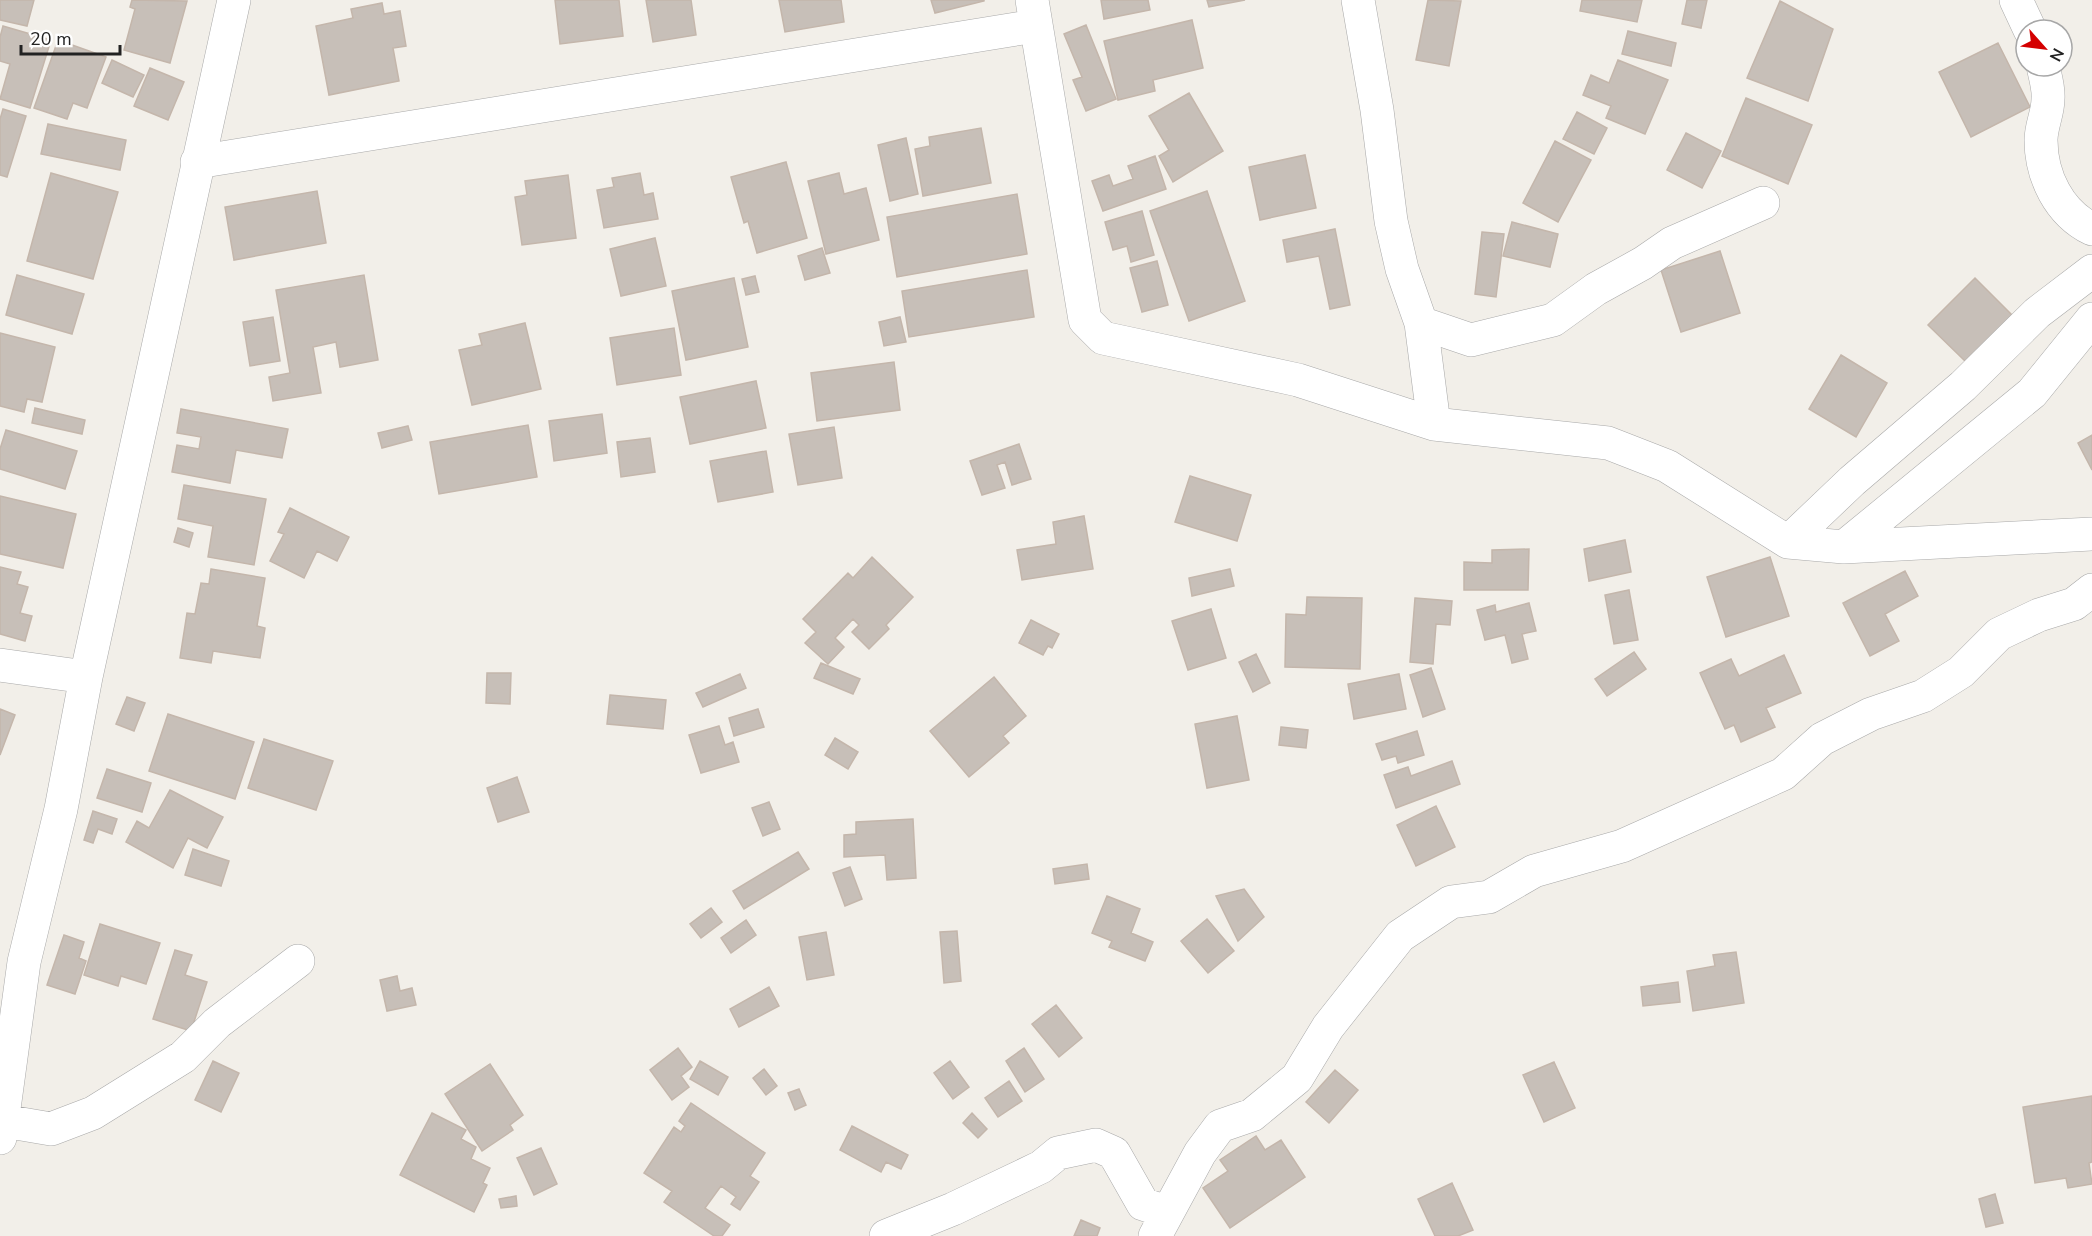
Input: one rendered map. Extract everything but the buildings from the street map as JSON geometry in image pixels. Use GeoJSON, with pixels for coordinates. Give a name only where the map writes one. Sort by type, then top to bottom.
{"type":"FeatureCollection","features":[{"type":"Feature","properties":{"kind":"street"},"geometry":{"type":"LineString","coordinates":[[234,0],[86,677],[61,809],[24,962],[2,1129],[51,1129],[93,1113],[183,1057],[217,1023],[298,961]]}},
{"type":"Feature","properties":{"kind":"street"},"geometry":{"type":"LineString","coordinates":[[1358,0],[1377,110],[1391,221],[1402,269],[1421,323],[1434,424]]}},
{"type":"Feature","properties":{"kind":"street"},"geometry":{"type":"LineString","coordinates":[[2016,0],[2024,18]]}},
{"type":"Feature","properties":{"kind":"street"},"geometry":{"type":"LineString","coordinates":[[197,162],[1034,13],[1085,320],[1102,338],[1298,380],[1434,424],[1608,443],[1667,466],[1788,542],[1844,547],[2092,534]]}},
{"type":"Feature","properties":{"kind":"street"},"geometry":{"type":"LineString","coordinates":[[2045,78],[2048,98],[2041,138],[2043,165],[2058,201],[2077,222],[2092,229]]}},
{"type":"Feature","properties":{"kind":"street"},"geometry":{"type":"LineString","coordinates":[[1421,323],[1471,340],[1553,320],[1596,288],[1643,263],[1672,243],[1763,203]]}},
{"type":"Feature","properties":{"kind":"street"},"geometry":{"type":"LineString","coordinates":[[1788,542],[1852,481],[1963,386],[2037,313],[2092,271]]}},
{"type":"Feature","properties":{"kind":"street"},"geometry":{"type":"LineString","coordinates":[[1844,547],[2032,393],[2092,319]]}},
{"type":"Feature","properties":{"kind":"street"},"geometry":{"type":"LineString","coordinates":[[886,1236],[953,1209],[1041,1167],[1058,1153],[1096,1145],[1114,1153],[1143,1204],[1161,1224],[1200,1153],[1220,1126],[1252,1116],[1297,1078],[1328,1027],[1400,936],[1451,902],[1489,897],[1534,871],[1622,846],[1783,774],[1822,739],[1870,714],[1923,696],[1961,672],[1999,634],[2040,615],[2074,604],[2092,591]]}},
{"type":"Feature","properties":{"kind":"street"},"geometry":{"type":"LineString","coordinates":[[0,666],[86,677]]}}]}
